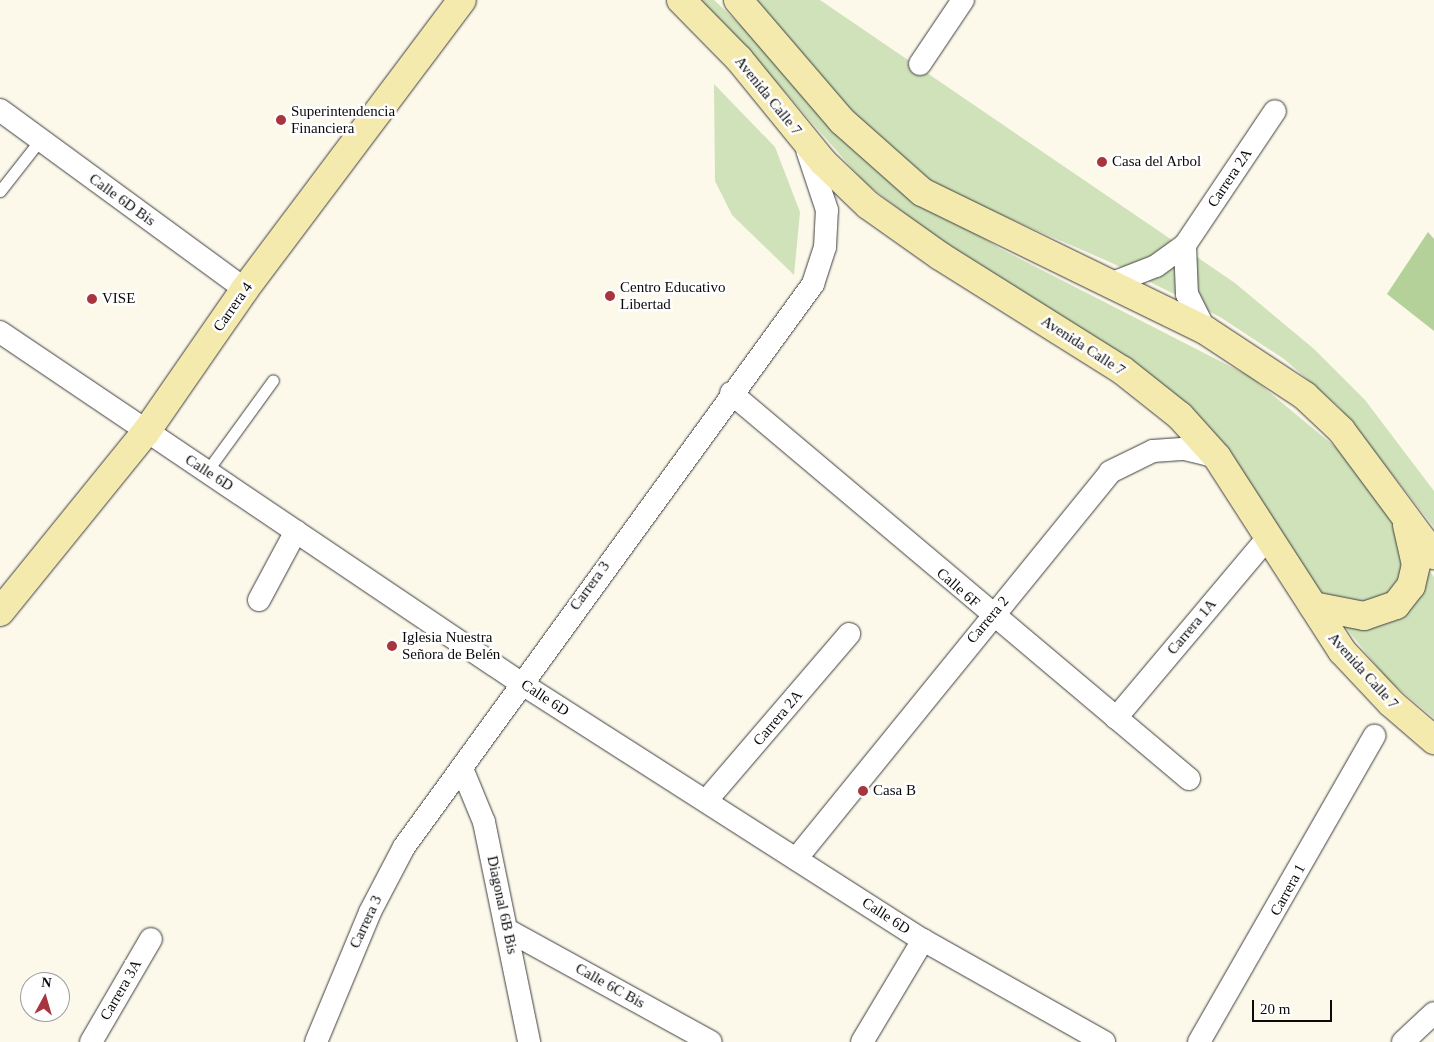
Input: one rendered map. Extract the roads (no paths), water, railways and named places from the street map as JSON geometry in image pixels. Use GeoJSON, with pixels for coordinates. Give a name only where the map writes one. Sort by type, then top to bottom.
{"type":"FeatureCollection","features":[{"type":"Feature","properties":{"kind":"street","name":"Carrera 4"},"geometry":{"type":"LineString","coordinates":[[0,612],[146,432],[245,289],[462,0]]}},
{"type":"Feature","properties":{"kind":"street","name":"Avenida Calle 7"},"geometry":{"type":"LineString","coordinates":[[681,0],[739,59],[796,132],[890,222],[1122,370],[1180,416],[1218,457],[1313,606],[1370,682],[1434,740]]}},
{"type":"Feature","properties":{"kind":"street"},"geometry":{"type":"LineString","coordinates":[[738,0],[842,121],[904,180],[970,219],[1205,330],[1272,372],[1324,413],[1401,507],[1434,555]]}},
{"type":"Feature","properties":{"kind":"street"},"geometry":{"type":"LineString","coordinates":[[920,64],[963,0]]}},
{"type":"Feature","properties":{"kind":"street","name":"Calle 6D Bis"},"geometry":{"type":"LineString","coordinates":[[0,110],[245,289]]}},
{"type":"Feature","properties":{"kind":"street","name":"Carrera 2A"},"geometry":{"type":"LineString","coordinates":[[1110,284],[1156,266],[1184,245],[1275,112]]}},
{"type":"Feature","properties":{"kind":"street","name":"Carrera 3"},"geometry":{"type":"LineString","coordinates":[[317,1042],[391,870],[425,817],[463,771],[519,682],[813,284],[822,256],[827,228],[824,191],[796,132]]}},
{"type":"Feature","properties":{"kind":"street"},"geometry":{"type":"LineString","coordinates":[[1184,245],[1187,294],[1205,330]]}},
{"type":"Feature","properties":{"kind":"street","name":"Calle 6D"},"geometry":{"type":"LineString","coordinates":[[0,332],[519,682],[923,940],[1104,1042]]}},
{"type":"Feature","properties":{"kind":"street","name":"Calle 6F"},"geometry":{"type":"LineString","coordinates":[[731,393],[992,617],[1188,779]]}},
{"type":"Feature","properties":{"kind":"street","name":"Carrera 2"},"geometry":{"type":"LineString","coordinates":[[796,859],[1098,484],[1123,463],[1169,449],[1218,457]]}},
{"type":"Feature","properties":{"kind":"street"},"geometry":{"type":"LineString","coordinates":[[1313,606],[1364,616],[1380,614],[1400,600],[1411,586],[1416,565],[1401,507]]}},
{"type":"Feature","properties":{"kind":"street"},"geometry":{"type":"LineString","coordinates":[[259,600],[296,531]]}},
{"type":"Feature","properties":{"kind":"street","name":"Carrera 1A"},"geometry":{"type":"LineString","coordinates":[[1116,718],[1269,536]]}},
{"type":"Feature","properties":{"kind":"street","name":"Carrera 2A"},"geometry":{"type":"LineString","coordinates":[[706,801],[849,634]]}},
{"type":"Feature","properties":{"kind":"street","name":"Carrera 1"},"geometry":{"type":"LineString","coordinates":[[1199,1042],[1374,736]]}},
{"type":"Feature","properties":{"kind":"street","name":"Diagonal 6B Bis"},"geometry":{"type":"LineString","coordinates":[[463,771],[484,822],[509,931],[529,1042]]}},
{"type":"Feature","properties":{"kind":"street","name":"Calle 6C Bis"},"geometry":{"type":"LineString","coordinates":[[509,931],[711,1042]]}},
{"type":"Feature","properties":{"kind":"street","name":"Carrera 3A"},"geometry":{"type":"LineString","coordinates":[[91,1042],[151,938]]}},
{"type":"Feature","properties":{"kind":"street"},"geometry":{"type":"LineString","coordinates":[[862,1042],[923,940]]}},
{"type":"Feature","properties":{"kind":"street"},"geometry":{"type":"LineString","coordinates":[[1403,1042],[1434,1013]]}},
{"type":"Feature","properties":{"kind":"lane"},"geometry":{"type":"LineString","coordinates":[[0,190],[40,140]]}},
{"type":"Feature","properties":{"kind":"lane"},"geometry":{"type":"LineString","coordinates":[[207,471],[273,380]]}},
{"type":"Feature","properties":{"kind":"place","name":"Superintendencia Financiera"},"geometry":{"type":"Point","coordinates":[281,120]}},
{"type":"Feature","properties":{"kind":"place","name":"Casa del Arbol"},"geometry":{"type":"Point","coordinates":[1102,162]}},
{"type":"Feature","properties":{"kind":"place","name":"Centro Educativo Libertad"},"geometry":{"type":"Point","coordinates":[610,296]}},
{"type":"Feature","properties":{"kind":"place","name":"VISE"},"geometry":{"type":"Point","coordinates":[92,299]}},
{"type":"Feature","properties":{"kind":"place","name":"Iglesia Nuestra Señora de Belén"},"geometry":{"type":"Point","coordinates":[392,646]}},
{"type":"Feature","properties":{"kind":"place","name":"Casa B"},"geometry":{"type":"Point","coordinates":[863,791]}}]}
